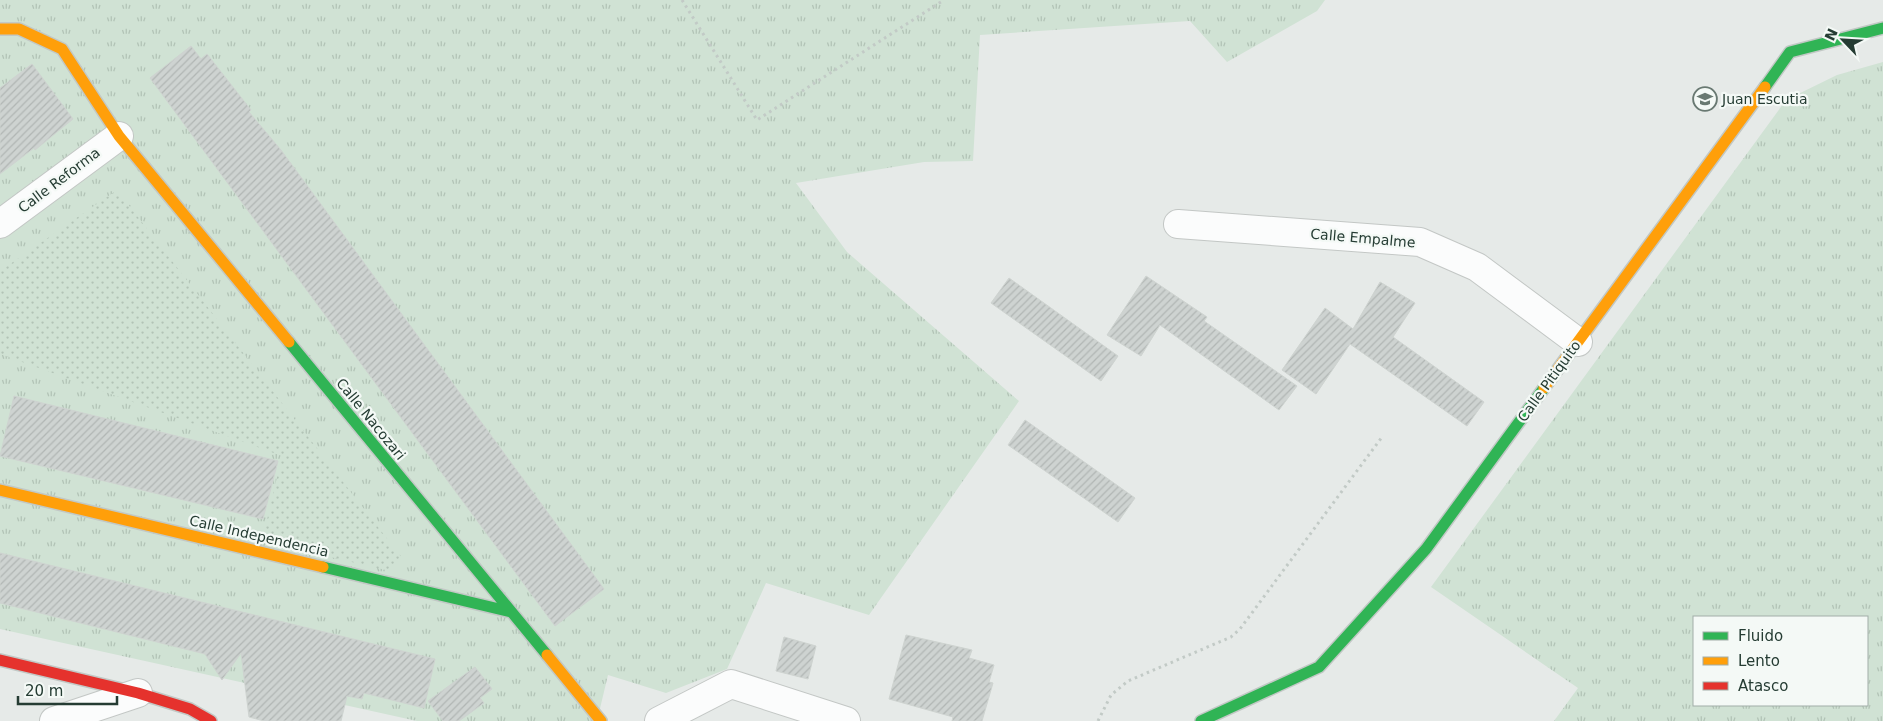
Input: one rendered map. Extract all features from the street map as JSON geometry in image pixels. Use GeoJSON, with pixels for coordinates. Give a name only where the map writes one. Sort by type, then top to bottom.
{"type":"FeatureCollection","features":[{"type":"Feature","properties":{"kind":"street","name":"Calle Nacozari"},"geometry":{"type":"LineString","coordinates":[[0,29],[19,29],[62,49],[119,136],[601,721]]}},
{"type":"Feature","properties":{"kind":"street","name":"Calle Pitiquito"},"geometry":{"type":"LineString","coordinates":[[1201,721],[1319,667],[1426,549],[1790,52],[1879,29]]}},
{"type":"Feature","properties":{"kind":"street","name":"Calle Reforma"},"geometry":{"type":"LineString","coordinates":[[0,224],[119,136]]}},
{"type":"Feature","properties":{"kind":"street","name":"Calle Empalme"},"geometry":{"type":"LineString","coordinates":[[1178,224],[1420,242],[1477,267],[1578,342]]}},
{"type":"Feature","properties":{"kind":"street","name":"Calle Independencia"},"geometry":{"type":"LineString","coordinates":[[0,490],[511,612]]}},
{"type":"Feature","properties":{"kind":"street"},"geometry":{"type":"LineString","coordinates":[[0,660],[138,694],[190,709],[211,721]]}},
{"type":"Feature","properties":{"kind":"street"},"geometry":{"type":"LineString","coordinates":[[658,721],[731,684],[846,721]]}},
{"type":"Feature","properties":{"kind":"street"},"geometry":{"type":"LineString","coordinates":[[54,721],[138,694]]}},
{"type":"Feature","properties":{"kind":"path"},"geometry":{"type":"LineString","coordinates":[[682,0],[758,120],[944,0]]}},
{"type":"Feature","properties":{"kind":"path"},"geometry":{"type":"LineString","coordinates":[[1098,721],[1110,695],[1128,681],[1231,637],[1240,629],[1382,437]]}},
{"type":"Feature","properties":{"kind":"green space"},"geometry":{"type":"Polygon","coordinates":[[[0,0],[1325,0],[1317,11],[1227,62],[1190,21],[980,35],[973,161],[924,162],[796,183],[847,252],[1019,401],[869,615],[766,583],[727,669],[666,693],[608,675],[597,721],[417,721],[0,629],[0,0]]]}},
{"type":"Feature","properties":{"kind":"green space"},"geometry":{"type":"Polygon","coordinates":[[[1883,62],[1883,721],[1554,721],[1578,688],[1431,587],[1786,100],[1837,75],[1883,62]]]}},
{"type":"Feature","properties":{"kind":"green space"},"geometry":{"type":"Polygon","coordinates":[[[117,190],[402,558],[390,571],[262,541],[282,456],[0,354],[0,271],[117,190]]]}},
{"type":"Feature","properties":{"kind":"building"},"geometry":{"type":"Polygon","coordinates":[[[191,46],[201,59],[207,54],[251,110],[249,112],[281,150],[604,589],[555,626],[150,78],[191,46]]]}},
{"type":"Feature","properties":{"kind":"building"},"geometry":{"type":"Polygon","coordinates":[[[32,64],[73,119],[35,150],[34,148],[0,174],[0,88],[32,64]]]}},
{"type":"Feature","properties":{"kind":"building"},"geometry":{"type":"Polygon","coordinates":[[[1146,276],[1207,317],[1204,321],[1297,386],[1279,410],[1160,325],[1141,356],[1107,335],[1146,276]]]}},
{"type":"Feature","properties":{"kind":"building"},"geometry":{"type":"Polygon","coordinates":[[[1009,278],[1118,356],[1101,381],[991,303],[1009,278]]]}},
{"type":"Feature","properties":{"kind":"building"},"geometry":{"type":"Polygon","coordinates":[[[1380,282],[1415,303],[1393,337],[1484,402],[1467,426],[1350,344],[1316,394],[1282,370],[1325,308],[1353,329],[1380,282]]]}},
{"type":"Feature","properties":{"kind":"building"},"geometry":{"type":"Polygon","coordinates":[[[14,396],[278,461],[263,519],[0,456],[14,396]]]}},
{"type":"Feature","properties":{"kind":"building"},"geometry":{"type":"Polygon","coordinates":[[[1025,420],[1135,498],[1118,522],[1008,445],[1025,420]]]}},
{"type":"Feature","properties":{"kind":"building"},"geometry":{"type":"Polygon","coordinates":[[[0,553],[435,659],[424,708],[364,693],[362,699],[347,696],[341,721],[264,721],[249,717],[241,653],[222,680],[205,654],[0,603],[0,553]]]}},
{"type":"Feature","properties":{"kind":"building"},"geometry":{"type":"Polygon","coordinates":[[[906,635],[972,650],[969,658],[994,665],[989,682],[993,683],[982,721],[952,721],[953,717],[889,699],[906,635]]]}},
{"type":"Feature","properties":{"kind":"building"},"geometry":{"type":"Polygon","coordinates":[[[784,637],[816,646],[808,679],[776,671],[784,637]]]}},
{"type":"Feature","properties":{"kind":"building"},"geometry":{"type":"Polygon","coordinates":[[[475,667],[492,689],[480,698],[484,703],[459,721],[443,721],[428,701],[475,667]]]}},
{"type":"Feature","properties":{"kind":"traffic: fast"},"geometry":{"type":"LineString","coordinates":[[1765,87],[1790,52],[1883,28]]}},
{"type":"Feature","properties":{"kind":"traffic: fast"},"geometry":{"type":"LineString","coordinates":[[289,342],[547,655]]}},
{"type":"Feature","properties":{"kind":"traffic: fast"},"geometry":{"type":"LineString","coordinates":[[1201,721],[1319,667],[1426,549],[1544,388]]}},
{"type":"Feature","properties":{"kind":"traffic: fast"},"geometry":{"type":"LineString","coordinates":[[323,567],[511,612]]}},
{"type":"Feature","properties":{"kind":"traffic: slow"},"geometry":{"type":"LineString","coordinates":[[0,29],[19,29],[62,49],[119,136],[289,342]]}},
{"type":"Feature","properties":{"kind":"traffic: slow"},"geometry":{"type":"LineString","coordinates":[[1544,388],[1765,87]]}},
{"type":"Feature","properties":{"kind":"traffic: slow"},"geometry":{"type":"LineString","coordinates":[[0,490],[323,567]]}},
{"type":"Feature","properties":{"kind":"traffic: slow"},"geometry":{"type":"LineString","coordinates":[[547,655],[601,721]]}},
{"type":"Feature","properties":{"kind":"traffic: jam"},"geometry":{"type":"LineString","coordinates":[[0,660],[138,693],[190,709],[211,721]]}},
{"type":"Feature","properties":{"kind":"place","name":"Juan Escutia"},"geometry":{"type":"Point","coordinates":[1705,99]}}]}
